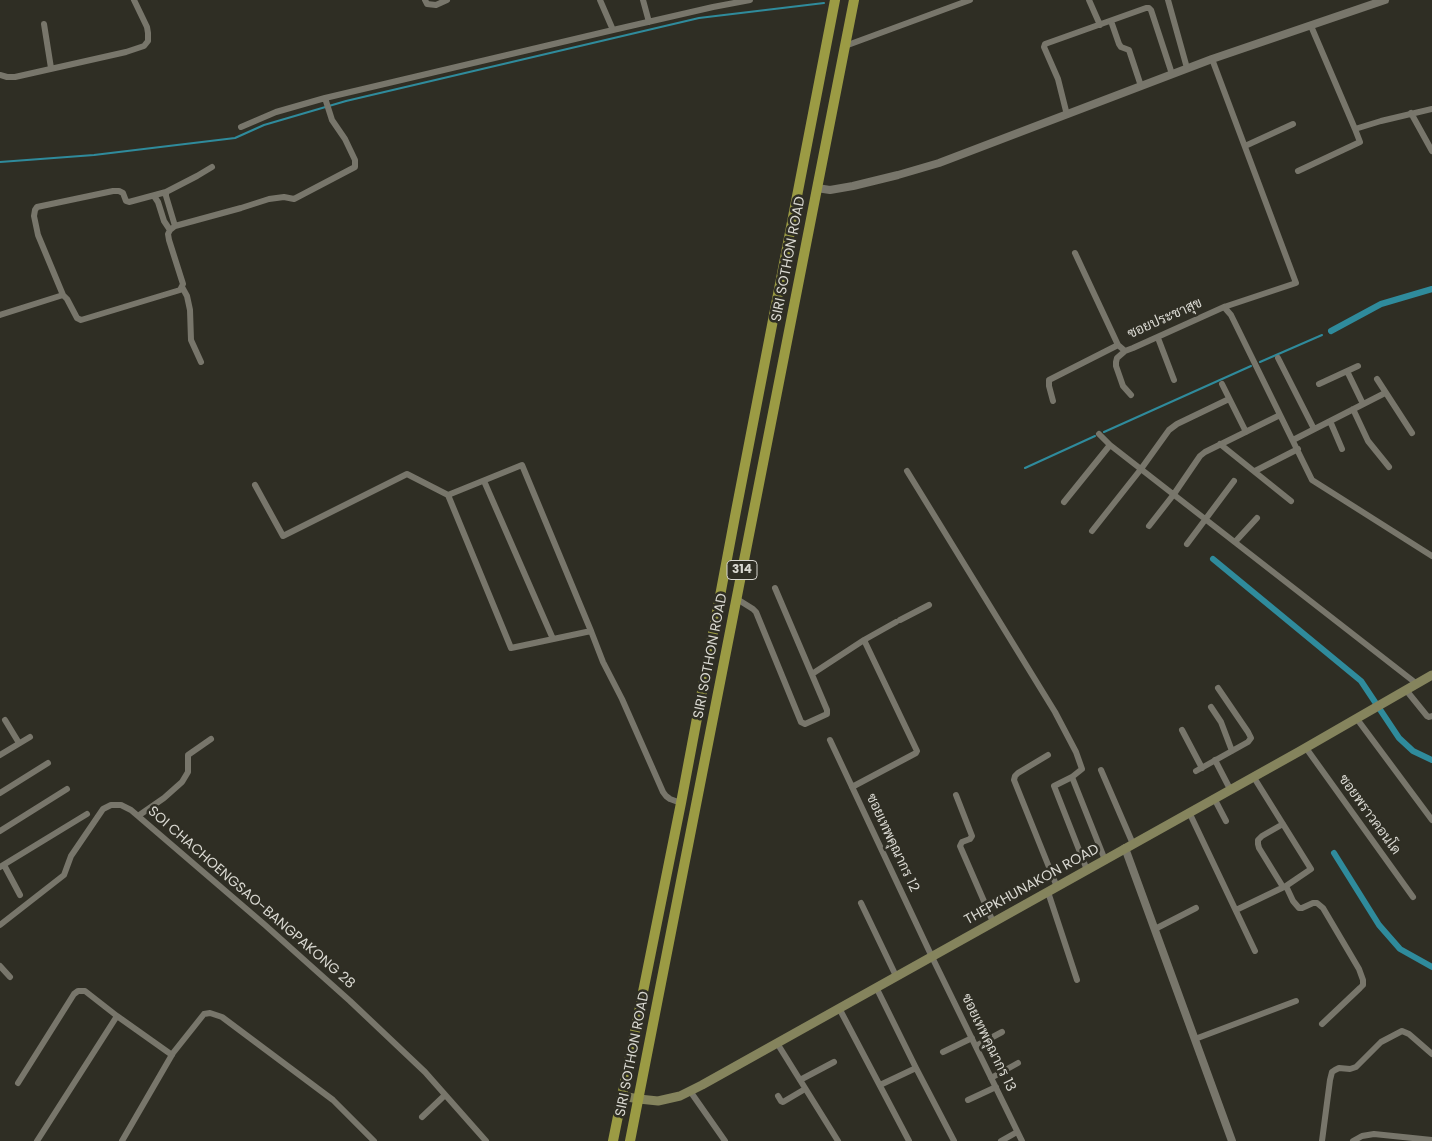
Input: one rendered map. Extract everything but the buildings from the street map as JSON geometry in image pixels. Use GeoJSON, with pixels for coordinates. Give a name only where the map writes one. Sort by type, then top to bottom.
{"type":"FeatureCollection","features":[{"type":"Feature","properties":{"kind":"highway","name":"SIRI SOTHON ROAD"},"geometry":{"type":"LineString","coordinates":[[613,1141],[681,803],[835,0]]}},
{"type":"Feature","properties":{"kind":"highway","name":"SIRI SOTHON ROAD"},"geometry":{"type":"LineString","coordinates":[[630,1141],[854,0]]}},
{"type":"Feature","properties":{"kind":"highway"},"geometry":{"type":"LineString","coordinates":[[771,329],[789,332]]}},
{"type":"Feature","properties":{"kind":"main road","name":"THEPKHUNAKON ROAD"},"geometry":{"type":"LineString","coordinates":[[622,1096],[658,1101],[690,1091],[1306,748],[1432,675]]}},
{"type":"Feature","properties":{"kind":"street"},"geometry":{"type":"LineString","coordinates":[[0,75],[15,77],[126,52],[144,46],[148,41],[147,28],[134,0]]}},
{"type":"Feature","properties":{"kind":"street"},"geometry":{"type":"LineString","coordinates":[[425,0],[427,4],[436,5],[446,0]]}},
{"type":"Feature","properties":{"kind":"street"},"geometry":{"type":"LineString","coordinates":[[600,0],[614,30]]}},
{"type":"Feature","properties":{"kind":"street"},"geometry":{"type":"LineString","coordinates":[[643,0],[649,22]]}},
{"type":"Feature","properties":{"kind":"street"},"geometry":{"type":"LineString","coordinates":[[241,128],[276,112],[325,98],[649,22],[712,3],[750,0]]}},
{"type":"Feature","properties":{"kind":"street"},"geometry":{"type":"LineString","coordinates":[[845,46],[970,0]]}},
{"type":"Feature","properties":{"kind":"street"},"geometry":{"type":"LineString","coordinates":[[1089,0],[1100,25]]}},
{"type":"Feature","properties":{"kind":"street"},"geometry":{"type":"LineString","coordinates":[[1168,0],[1187,68]]}},
{"type":"Feature","properties":{"kind":"street"},"geometry":{"type":"LineString","coordinates":[[817,188],[830,190],[854,186],[939,163],[1187,68],[1385,0]]}},
{"type":"Feature","properties":{"kind":"street"},"geometry":{"type":"LineString","coordinates":[[1066,114],[1058,79],[1044,46],[1045,44],[1149,8],[1172,74]]}},
{"type":"Feature","properties":{"kind":"street"},"geometry":{"type":"LineString","coordinates":[[1111,21],[1119,44],[1129,50],[1141,86]]}},
{"type":"Feature","properties":{"kind":"street"},"geometry":{"type":"LineString","coordinates":[[44,24],[51,68]]}},
{"type":"Feature","properties":{"kind":"street"},"geometry":{"type":"LineString","coordinates":[[1298,171],[1359,143],[1360,140],[1311,26]]}},
{"type":"Feature","properties":{"kind":"street"},"geometry":{"type":"LineString","coordinates":[[1212,59],[1245,146],[1293,124]]}},
{"type":"Feature","properties":{"kind":"street"},"geometry":{"type":"LineString","coordinates":[[212,166],[166,192],[154,196],[128,202],[123,193],[113,191],[37,207],[34,216],[38,235],[63,295],[77,318],[81,320],[176,292],[182,287],[183,280],[168,234],[173,228],[269,199],[284,197],[294,199],[353,169],[356,164],[355,160],[332,120],[325,98]]}},
{"type":"Feature","properties":{"kind":"street"},"geometry":{"type":"LineString","coordinates":[[1356,129],[1410,113],[1432,109]]}},
{"type":"Feature","properties":{"kind":"street"},"geometry":{"type":"LineString","coordinates":[[1410,113],[1432,151]]}},
{"type":"Feature","properties":{"kind":"street","name":"ซอยประชาสุข"},"geometry":{"type":"LineString","coordinates":[[1075,253],[1118,346],[1125,351],[1158,338],[1224,307],[1296,283],[1245,146]]}},
{"type":"Feature","properties":{"kind":"street"},"geometry":{"type":"LineString","coordinates":[[166,192],[173,228]]}},
{"type":"Feature","properties":{"kind":"street"},"geometry":{"type":"LineString","coordinates":[[154,196],[158,202],[164,222],[173,228]]}},
{"type":"Feature","properties":{"kind":"street"},"geometry":{"type":"LineString","coordinates":[[182,287],[186,292],[190,310],[191,340],[201,362]]}},
{"type":"Feature","properties":{"kind":"street"},"geometry":{"type":"LineString","coordinates":[[0,315],[63,295]]}},
{"type":"Feature","properties":{"kind":"street"},"geometry":{"type":"LineString","coordinates":[[1224,307],[1231,315],[1312,480],[1432,556]]}},
{"type":"Feature","properties":{"kind":"street"},"geometry":{"type":"LineString","coordinates":[[1158,338],[1174,380]]}},
{"type":"Feature","properties":{"kind":"street","name":"ซอยประชาสุข"},"geometry":{"type":"LineString","coordinates":[[1053,401],[1049,380],[1118,346]]}},
{"type":"Feature","properties":{"kind":"street"},"geometry":{"type":"LineString","coordinates":[[1125,351],[1117,358],[1116,366],[1123,386],[1131,395]]}},
{"type":"Feature","properties":{"kind":"street"},"geometry":{"type":"LineString","coordinates":[[1278,358],[1314,429]]}},
{"type":"Feature","properties":{"kind":"street"},"geometry":{"type":"LineString","coordinates":[[1319,384],[1358,366]]}},
{"type":"Feature","properties":{"kind":"street"},"geometry":{"type":"LineString","coordinates":[[1346,371],[1363,404]]}},
{"type":"Feature","properties":{"kind":"street"},"geometry":{"type":"LineString","coordinates":[[1377,379],[1412,433]]}},
{"type":"Feature","properties":{"kind":"street"},"geometry":{"type":"LineString","coordinates":[[1222,384],[1246,432]]}},
{"type":"Feature","properties":{"kind":"street"},"geometry":{"type":"LineString","coordinates":[[1293,440],[1385,393]]}},
{"type":"Feature","properties":{"kind":"street"},"geometry":{"type":"LineString","coordinates":[[1092,531],[1170,430],[1177,424],[1229,399]]}},
{"type":"Feature","properties":{"kind":"street"},"geometry":{"type":"LineString","coordinates":[[1353,409],[1368,441],[1389,467]]}},
{"type":"Feature","properties":{"kind":"street"},"geometry":{"type":"LineString","coordinates":[[1149,526],[1200,456],[1220,444],[1280,415]]}},
{"type":"Feature","properties":{"kind":"street"},"geometry":{"type":"LineString","coordinates":[[1330,421],[1342,449]]}},
{"type":"Feature","properties":{"kind":"street"},"geometry":{"type":"LineString","coordinates":[[1099,434],[1110,445],[1417,684]]}},
{"type":"Feature","properties":{"kind":"street"},"geometry":{"type":"LineString","coordinates":[[1220,444],[1291,501]]}},
{"type":"Feature","properties":{"kind":"street"},"geometry":{"type":"LineString","coordinates":[[1064,502],[1110,445]]}},
{"type":"Feature","properties":{"kind":"street"},"geometry":{"type":"LineString","coordinates":[[1255,472],[1298,449]]}},
{"type":"Feature","properties":{"kind":"street"},"geometry":{"type":"LineString","coordinates":[[448,495],[522,465],[604,662],[663,792],[670,799],[681,803]]}},
{"type":"Feature","properties":{"kind":"street"},"geometry":{"type":"LineString","coordinates":[[907,471],[1055,712],[1082,766],[1080,771],[1072,777],[1055,784],[1054,788],[1087,870]]}},
{"type":"Feature","properties":{"kind":"street"},"geometry":{"type":"LineString","coordinates":[[255,485],[283,536],[408,474],[448,495],[510,648],[591,631]]}},
{"type":"Feature","properties":{"kind":"street"},"geometry":{"type":"LineString","coordinates":[[484,480],[553,639]]}},
{"type":"Feature","properties":{"kind":"street"},"geometry":{"type":"LineString","coordinates":[[1187,544],[1234,481]]}},
{"type":"Feature","properties":{"kind":"street"},"geometry":{"type":"LineString","coordinates":[[1235,542],[1257,518]]}},
{"type":"Feature","properties":{"kind":"street"},"geometry":{"type":"LineString","coordinates":[[737,599],[756,612],[801,722],[805,724],[828,712],[775,588]]}},
{"type":"Feature","properties":{"kind":"street"},"geometry":{"type":"LineString","coordinates":[[812,674],[864,640],[929,605]]}},
{"type":"Feature","properties":{"kind":"street"},"geometry":{"type":"LineString","coordinates":[[852,787],[917,751],[864,640]]}},
{"type":"Feature","properties":{"kind":"street"},"geometry":{"type":"LineString","coordinates":[[1182,730],[1199,769],[1250,740],[1250,737],[1218,688]]}},
{"type":"Feature","properties":{"kind":"street"},"geometry":{"type":"LineString","coordinates":[[1406,690],[1427,716],[1429,718],[1432,716]]}},
{"type":"Feature","properties":{"kind":"street"},"geometry":{"type":"LineString","coordinates":[[1211,707],[1221,722],[1232,751]]}},
{"type":"Feature","properties":{"kind":"street"},"geometry":{"type":"LineString","coordinates":[[1357,718],[1432,820]]}},
{"type":"Feature","properties":{"kind":"street"},"geometry":{"type":"LineString","coordinates":[[5,720],[19,743]]}},
{"type":"Feature","properties":{"kind":"street"},"geometry":{"type":"LineString","coordinates":[[0,756],[30,737]]}},
{"type":"Feature","properties":{"kind":"street"},"geometry":{"type":"LineString","coordinates":[[138,816],[164,798],[182,782],[188,772],[188,756],[212,739]]}},
{"type":"Feature","properties":{"kind":"street","name":"ซอยเทพคุณากร 12"},"geometry":{"type":"LineString","coordinates":[[830,740],[932,956]]}},
{"type":"Feature","properties":{"kind":"street","name":"ซอยพราวคอนโด"},"geometry":{"type":"LineString","coordinates":[[1306,748],[1412,897]]}},
{"type":"Feature","properties":{"kind":"street"},"geometry":{"type":"LineString","coordinates":[[1048,756],[1018,772],[1014,776],[1014,780],[1057,887]]}},
{"type":"Feature","properties":{"kind":"street"},"geometry":{"type":"LineString","coordinates":[[1215,760],[1230,789]]}},
{"type":"Feature","properties":{"kind":"street"},"geometry":{"type":"LineString","coordinates":[[0,793],[48,763]]}},
{"type":"Feature","properties":{"kind":"street"},"geometry":{"type":"LineString","coordinates":[[1101,770],[1129,846],[1155,929],[1232,1141]]}},
{"type":"Feature","properties":{"kind":"street"},"geometry":{"type":"LineString","coordinates":[[1236,910],[1284,887],[1311,869],[1253,776]]}},
{"type":"Feature","properties":{"kind":"street"},"geometry":{"type":"LineString","coordinates":[[1072,777],[1105,860]]}},
{"type":"Feature","properties":{"kind":"street"},"geometry":{"type":"LineString","coordinates":[[0,831],[67,789]]}},
{"type":"Feature","properties":{"kind":"street"},"geometry":{"type":"LineString","coordinates":[[956,795],[972,836],[970,839],[962,842],[960,846],[993,922]]}},
{"type":"Feature","properties":{"kind":"street"},"geometry":{"type":"LineString","coordinates":[[1214,798],[1226,820]]}},
{"type":"Feature","properties":{"kind":"street","name":"SOI CHACHOENGSAO-BANGPAKONG 28"},"geometry":{"type":"LineString","coordinates":[[1,923],[64,875],[71,856],[103,809],[115,804],[131,810],[271,930],[350,1001],[425,1072],[484,1140]]}},
{"type":"Feature","properties":{"kind":"street"},"geometry":{"type":"LineString","coordinates":[[1189,812],[1255,951]]}},
{"type":"Feature","properties":{"kind":"street"},"geometry":{"type":"LineString","coordinates":[[20,895],[2,866],[87,814]]}},
{"type":"Feature","properties":{"kind":"street"},"geometry":{"type":"LineString","coordinates":[[1283,824],[1262,836],[1258,840],[1259,848],[1299,908],[1313,903],[1317,903],[1322,908],[1364,980],[1360,988],[1322,1024]]}},
{"type":"Feature","properties":{"kind":"street"},"geometry":{"type":"LineString","coordinates":[[1048,892],[1077,980]]}},
{"type":"Feature","properties":{"kind":"street"},"geometry":{"type":"LineString","coordinates":[[861,903],[896,976]]}},
{"type":"Feature","properties":{"kind":"street"},"geometry":{"type":"LineString","coordinates":[[1155,929],[1196,908]]}},
{"type":"Feature","properties":{"kind":"street","name":"ซอยเทพคุณากร 13"},"geometry":{"type":"LineString","coordinates":[[932,956],[1022,1141]]}},
{"type":"Feature","properties":{"kind":"street"},"geometry":{"type":"LineString","coordinates":[[0,966],[10,977]]}},
{"type":"Feature","properties":{"kind":"street"},"geometry":{"type":"LineString","coordinates":[[876,987],[954,1141]]}},
{"type":"Feature","properties":{"kind":"street"},"geometry":{"type":"LineString","coordinates":[[18,1083],[74,994],[78,991],[84,991],[172,1055]]}},
{"type":"Feature","properties":{"kind":"street"},"geometry":{"type":"LineString","coordinates":[[1195,1039],[1296,1001]]}},
{"type":"Feature","properties":{"kind":"street"},"geometry":{"type":"LineString","coordinates":[[840,1008],[909,1141]]}},
{"type":"Feature","properties":{"kind":"street"},"geometry":{"type":"LineString","coordinates":[[122,1141],[172,1055],[204,1014],[210,1013],[222,1017],[333,1100],[374,1141]]}},
{"type":"Feature","properties":{"kind":"street"},"geometry":{"type":"LineString","coordinates":[[36,1141],[117,1016]]}},
{"type":"Feature","properties":{"kind":"street"},"geometry":{"type":"LineString","coordinates":[[1322,1141],[1332,1072],[1339,1068],[1350,1069],[1356,1067],[1381,1042],[1402,1031],[1409,1034],[1432,1054]]}},
{"type":"Feature","properties":{"kind":"street"},"geometry":{"type":"LineString","coordinates":[[976,1046],[1002,1032]]}},
{"type":"Feature","properties":{"kind":"street"},"geometry":{"type":"LineString","coordinates":[[943,1052],[972,1038]]}},
{"type":"Feature","properties":{"kind":"street"},"geometry":{"type":"LineString","coordinates":[[777,1043],[838,1141]]}},
{"type":"Feature","properties":{"kind":"street"},"geometry":{"type":"LineString","coordinates":[[800,1080],[834,1062]]}},
{"type":"Feature","properties":{"kind":"street"},"geometry":{"type":"LineString","coordinates":[[992,1078],[1018,1063]]}},
{"type":"Feature","properties":{"kind":"street"},"geometry":{"type":"LineString","coordinates":[[880,1085],[916,1068]]}},
{"type":"Feature","properties":{"kind":"street"},"geometry":{"type":"LineString","coordinates":[[968,1100],[996,1087]]}},
{"type":"Feature","properties":{"kind":"street"},"geometry":{"type":"LineString","coordinates":[[778,1096],[783,1102],[805,1089]]}},
{"type":"Feature","properties":{"kind":"street"},"geometry":{"type":"LineString","coordinates":[[690,1091],[724,1141]]}},
{"type":"Feature","properties":{"kind":"street"},"geometry":{"type":"LineString","coordinates":[[422,1117],[445,1095]]}},
{"type":"Feature","properties":{"kind":"street"},"geometry":{"type":"LineString","coordinates":[[1001,1141],[1018,1132]]}},
{"type":"Feature","properties":{"kind":"street"},"geometry":{"type":"LineString","coordinates":[[1353,1141],[1362,1136],[1374,1134],[1432,1140]]}},
{"type":"Feature","properties":{"kind":"waterway"},"geometry":{"type":"LineString","coordinates":[[0,162],[94,155],[235,138],[264,125],[346,101],[699,18],[824,3]]}},
{"type":"Feature","properties":{"kind":"waterway"},"geometry":{"type":"LineString","coordinates":[[1331,331],[1381,304],[1432,289]]}},
{"type":"Feature","properties":{"kind":"waterway"},"geometry":{"type":"LineString","coordinates":[[1260,362],[1322,335]]}},
{"type":"Feature","properties":{"kind":"waterway"},"geometry":{"type":"LineString","coordinates":[[1104,432],[1251,366]]}},
{"type":"Feature","properties":{"kind":"waterway"},"geometry":{"type":"LineString","coordinates":[[1025,468],[1095,436]]}},
{"type":"Feature","properties":{"kind":"waterway"},"geometry":{"type":"LineString","coordinates":[[1213,559],[1361,681],[1399,738],[1413,751],[1432,760]]}},
{"type":"Feature","properties":{"kind":"waterway"},"geometry":{"type":"LineString","coordinates":[[1334,853],[1379,925],[1400,949],[1432,967]]}}]}
